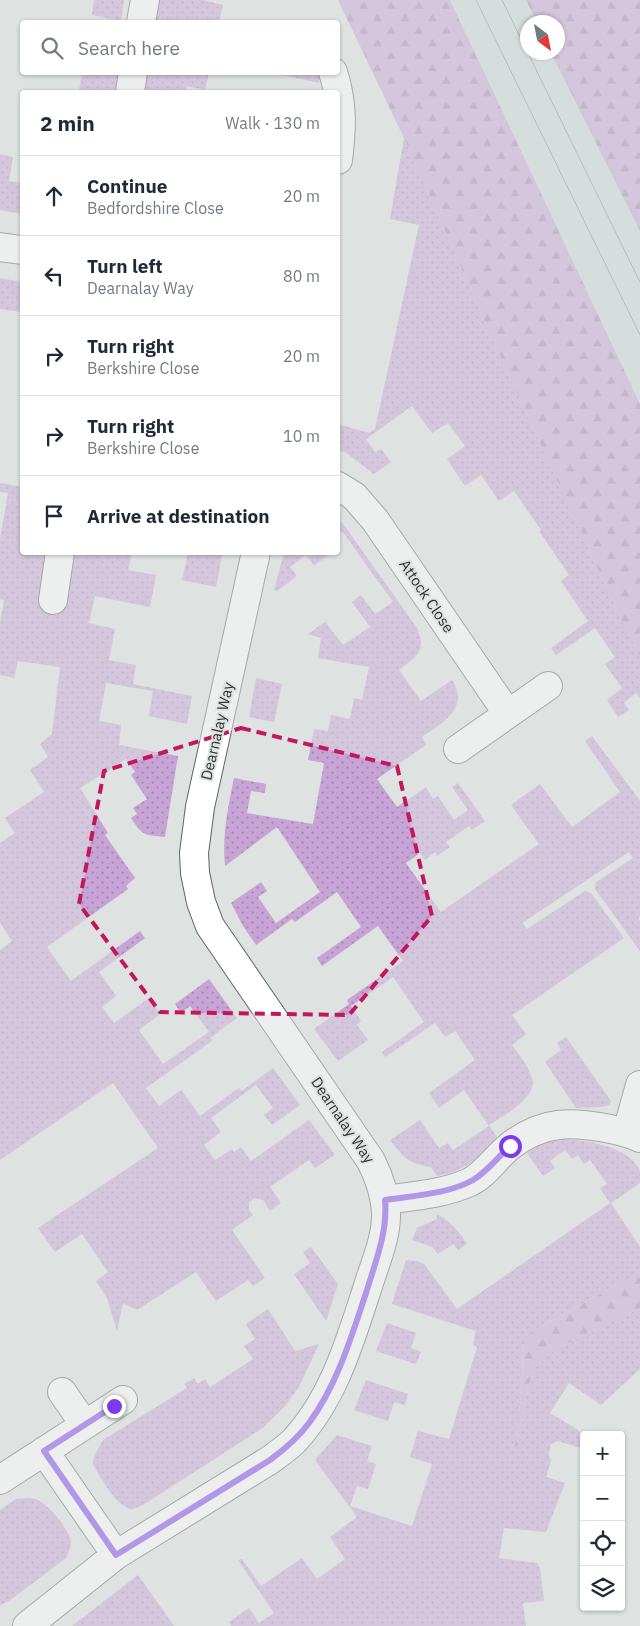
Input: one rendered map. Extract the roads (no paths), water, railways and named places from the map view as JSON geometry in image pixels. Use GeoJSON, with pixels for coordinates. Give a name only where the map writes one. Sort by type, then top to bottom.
{"type":"FeatureCollection","features":[{"type":"Feature","properties":{"kind":"street"},"geometry":{"type":"LineString","coordinates":[[141,20],[144,0]]}},
{"type":"Feature","properties":{"kind":"street"},"geometry":{"type":"LineString","coordinates":[[130,90],[133,75]]}},
{"type":"Feature","properties":{"kind":"street"},"geometry":{"type":"LineString","coordinates":[[334,75],[339,90]]}},
{"type":"Feature","properties":{"kind":"street"},"geometry":{"type":"LineString","coordinates":[[340,103],[342,130],[340,145]]}},
{"type":"Feature","properties":{"kind":"street"},"geometry":{"type":"LineString","coordinates":[[0,246],[20,250]]}},
{"type":"Feature","properties":{"kind":"street","name":"Attock Close"},"geometry":{"type":"LineString","coordinates":[[340,487],[354,496],[376,520],[508,714]]}},
{"type":"Feature","properties":{"kind":"street"},"geometry":{"type":"LineString","coordinates":[[53,600],[60,555]]}},
{"type":"Feature","properties":{"kind":"street","name":"Dearnalay Way"},"geometry":{"type":"LineString","coordinates":[[27,1626],[116,1555],[270,1460],[292,1443],[309,1423],[339,1372],[385,1226],[385,1200],[379,1178],[371,1161],[210,926],[201,902],[195,873],[194,853],[200,806],[255,555]]}},
{"type":"Feature","properties":{"kind":"street"},"geometry":{"type":"LineString","coordinates":[[458,749],[548,686]]}},
{"type":"Feature","properties":{"kind":"street"},"geometry":{"type":"LineString","coordinates":[[385,1200],[448,1190],[468,1183],[481,1174],[510,1146],[541,1129],[559,1125],[596,1127],[634,1135],[640,1085]]}},
{"type":"Feature","properties":{"kind":"street"},"geometry":{"type":"LineString","coordinates":[[62,1392],[84,1425]]}},
{"type":"Feature","properties":{"kind":"street"},"geometry":{"type":"LineString","coordinates":[[0,1480],[123,1400]]}},
{"type":"Feature","properties":{"kind":"street"},"geometry":{"type":"LineString","coordinates":[[44,1451],[116,1555]]}},
{"type":"Feature","properties":{"kind":"tram line"},"geometry":{"type":"LineString","coordinates":[[476,0],[640,335]]}},
{"type":"Feature","properties":{"kind":"tram line"},"geometry":{"type":"LineString","coordinates":[[502,0],[640,282]]}}]}
